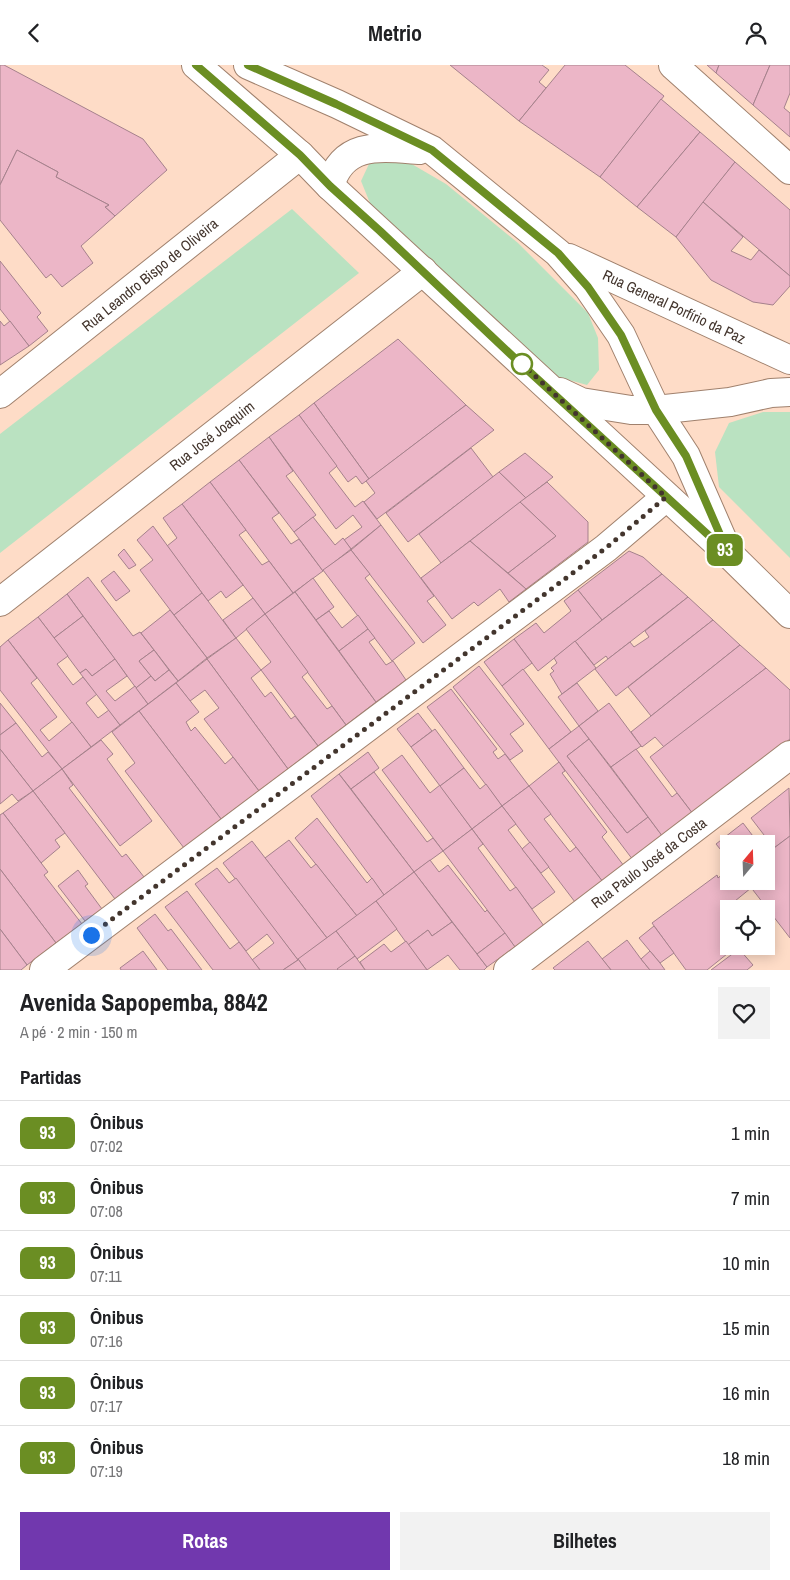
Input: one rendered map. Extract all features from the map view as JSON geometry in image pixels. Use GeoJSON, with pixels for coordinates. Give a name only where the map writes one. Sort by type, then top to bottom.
{"type":"FeatureCollection","features":[{"type":"Feature","properties":{"kind":"main road"},"geometry":{"type":"LineString","coordinates":[[196,65],[300,155],[330,186],[728,553],[790,614]]}},
{"type":"Feature","properties":{"kind":"main road"},"geometry":{"type":"LineString","coordinates":[[248,65],[432,150],[558,253],[588,287],[621,335],[656,410],[686,456],[728,553]]}},
{"type":"Feature","properties":{"kind":"main road"},"geometry":{"type":"LineString","coordinates":[[673,65],[790,170]]}},
{"type":"Feature","properties":{"kind":"main road"},"geometry":{"type":"LineString","coordinates":[[330,186],[334,172],[342,161],[358,151],[389,148],[432,150]]}},
{"type":"Feature","properties":{"kind":"main road","name":"Rua Leandro Bispo de Oliveira"},"geometry":{"type":"LineString","coordinates":[[0,394],[300,155]]}},
{"type":"Feature","properties":{"kind":"main road","name":"Rua General Porfírio da Paz"},"geometry":{"type":"LineString","coordinates":[[558,253],[790,360]]}},
{"type":"Feature","properties":{"kind":"main road","name":"Rua José Joaquim"},"geometry":{"type":"LineString","coordinates":[[0,601],[423,271]]}},
{"type":"Feature","properties":{"kind":"main road"},"geometry":{"type":"LineString","coordinates":[[543,383],[581,402],[631,410],[656,410],[730,402],[771,393],[790,392]]}},
{"type":"Feature","properties":{"kind":"main road"},"geometry":{"type":"LineString","coordinates":[[44,970],[606,548],[666,497]]}},
{"type":"Feature","properties":{"kind":"main road","name":"Rua Paulo José da Costa"},"geometry":{"type":"LineString","coordinates":[[508,970],[790,755]]}},
{"type":"Feature","properties":{"kind":"green space"},"geometry":{"type":"Polygon","coordinates":[[[398,156],[446,184],[518,243],[588,313],[598,338],[599,370],[587,385],[551,375],[374,213],[361,181],[369,164],[398,156]]]}},
{"type":"Feature","properties":{"kind":"green space"},"geometry":{"type":"Polygon","coordinates":[[[292,209],[359,273],[0,553],[0,434],[292,209]]]}},
{"type":"Feature","properties":{"kind":"green space"},"geometry":{"type":"Polygon","coordinates":[[[763,412],[790,412],[790,558],[719,487],[715,452],[729,423],[763,412]]]}},
{"type":"Feature","properties":{"kind":"building"},"geometry":{"type":"Polygon","coordinates":[[[0,65],[4,65],[143,139],[167,170],[115,216],[105,207],[109,205],[56,177],[58,172],[17,150],[0,185],[0,65]]]}},
{"type":"Feature","properties":{"kind":"building"},"geometry":{"type":"Polygon","coordinates":[[[450,65],[542,65],[549,70],[539,82],[546,88],[519,121],[450,65]]]}},
{"type":"Feature","properties":{"kind":"building"},"geometry":{"type":"Polygon","coordinates":[[[565,65],[625,65],[664,96],[600,177],[519,121],[565,65]]]}},
{"type":"Feature","properties":{"kind":"building"},"geometry":{"type":"Polygon","coordinates":[[[707,65],[719,65],[716,73],[707,65]]]}},
{"type":"Feature","properties":{"kind":"building"},"geometry":{"type":"Polygon","coordinates":[[[719,65],[770,65],[753,105],[716,73],[719,65]]]}},
{"type":"Feature","properties":{"kind":"building"},"geometry":{"type":"Polygon","coordinates":[[[770,65],[790,65],[790,93],[784,108],[790,113],[790,137],[753,105],[770,65]]]}},
{"type":"Feature","properties":{"kind":"building"},"geometry":{"type":"Polygon","coordinates":[[[661,99],[700,132],[637,207],[600,177],[661,99]]]}},
{"type":"Feature","properties":{"kind":"building"},"geometry":{"type":"Polygon","coordinates":[[[700,132],[735,162],[676,237],[637,207],[700,132]]]}},
{"type":"Feature","properties":{"kind":"building"},"geometry":{"type":"Polygon","coordinates":[[[17,150],[58,172],[56,177],[109,205],[105,207],[115,216],[81,246],[93,263],[62,287],[51,274],[46,278],[0,220],[0,185],[17,150]]]}},
{"type":"Feature","properties":{"kind":"building"},"geometry":{"type":"Polygon","coordinates":[[[735,162],[790,210],[790,276],[703,202],[735,162]]]}},
{"type":"Feature","properties":{"kind":"building"},"geometry":{"type":"Polygon","coordinates":[[[703,202],[743,237],[731,251],[751,260],[759,250],[790,276],[790,286],[773,305],[753,302],[711,280],[676,237],[703,202]]]}},
{"type":"Feature","properties":{"kind":"building"},"geometry":{"type":"Polygon","coordinates":[[[0,261],[41,313],[37,317],[48,331],[29,346],[0,309],[0,261]]]}},
{"type":"Feature","properties":{"kind":"building"},"geometry":{"type":"Polygon","coordinates":[[[0,321],[4,326],[10,321],[29,346],[0,365],[0,321]]]}},
{"type":"Feature","properties":{"kind":"building"},"geometry":{"type":"Polygon","coordinates":[[[398,339],[466,405],[369,479],[314,403],[398,339]]]}},
{"type":"Feature","properties":{"kind":"building"},"geometry":{"type":"Polygon","coordinates":[[[314,403],[369,479],[362,484],[356,476],[348,482],[299,415],[314,403]]]}},
{"type":"Feature","properties":{"kind":"building"},"geometry":{"type":"Polygon","coordinates":[[[466,405],[494,430],[377,519],[364,502],[375,493],[366,481],[466,405]]]}},
{"type":"Feature","properties":{"kind":"building"},"geometry":{"type":"Polygon","coordinates":[[[299,415],[337,466],[329,473],[355,507],[363,501],[381,525],[351,549],[344,540],[362,527],[353,515],[336,529],[269,437],[299,415]]]}},
{"type":"Feature","properties":{"kind":"building"},"geometry":{"type":"Polygon","coordinates":[[[269,437],[293,471],[286,476],[316,515],[294,532],[239,460],[269,437]]]}},
{"type":"Feature","properties":{"kind":"building"},"geometry":{"type":"Polygon","coordinates":[[[471,448],[493,477],[408,542],[386,513],[471,448]]]}},
{"type":"Feature","properties":{"kind":"building"},"geometry":{"type":"Polygon","coordinates":[[[525,453],[553,477],[526,498],[499,472],[525,453]]]}},
{"type":"Feature","properties":{"kind":"building"},"geometry":{"type":"Polygon","coordinates":[[[239,460],[279,513],[272,518],[291,544],[299,539],[323,571],[293,593],[210,482],[239,460]]]}},
{"type":"Feature","properties":{"kind":"building"},"geometry":{"type":"Polygon","coordinates":[[[499,472],[526,498],[441,563],[419,534],[499,472]]]}},
{"type":"Feature","properties":{"kind":"building"},"geometry":{"type":"Polygon","coordinates":[[[210,482],[246,530],[239,535],[262,565],[269,561],[293,593],[265,614],[182,504],[210,482]]]}},
{"type":"Feature","properties":{"kind":"building"},"geometry":{"type":"Polygon","coordinates":[[[547,482],[588,522],[588,542],[526,589],[508,573],[556,536],[520,502],[547,482]]]}},
{"type":"Feature","properties":{"kind":"building"},"geometry":{"type":"Polygon","coordinates":[[[520,502],[556,536],[508,573],[470,541],[520,502]]]}},
{"type":"Feature","properties":{"kind":"building"},"geometry":{"type":"Polygon","coordinates":[[[182,504],[243,585],[226,598],[221,591],[208,601],[167,546],[177,538],[163,518],[182,504]]]}},
{"type":"Feature","properties":{"kind":"building"},"geometry":{"type":"Polygon","coordinates":[[[313,517],[335,545],[343,538],[351,549],[323,571],[294,532],[313,517]]]}},
{"type":"Feature","properties":{"kind":"building"},"geometry":{"type":"Polygon","coordinates":[[[381,525],[434,596],[427,601],[446,625],[423,643],[351,550],[381,525]]]}},
{"type":"Feature","properties":{"kind":"building"},"geometry":{"type":"Polygon","coordinates":[[[153,526],[202,593],[174,615],[140,570],[153,560],[137,540],[153,526]]]}},
{"type":"Feature","properties":{"kind":"building"},"geometry":{"type":"Polygon","coordinates":[[[470,541],[526,589],[509,602],[500,589],[478,606],[474,602],[452,619],[421,578],[470,541]]]}},
{"type":"Feature","properties":{"kind":"building"},"geometry":{"type":"Polygon","coordinates":[[[124,549],[136,565],[129,569],[118,555],[124,549]]]}},
{"type":"Feature","properties":{"kind":"building"},"geometry":{"type":"Polygon","coordinates":[[[351,550],[370,574],[365,578],[415,643],[392,661],[323,570],[351,550]]]}},
{"type":"Feature","properties":{"kind":"building"},"geometry":{"type":"Polygon","coordinates":[[[629,551],[643,557],[662,574],[602,620],[578,590],[629,551]]]}},
{"type":"Feature","properties":{"kind":"building"},"geometry":{"type":"Polygon","coordinates":[[[114,571],[130,591],[116,601],[101,581],[114,571]]]}},
{"type":"Feature","properties":{"kind":"building"},"geometry":{"type":"Polygon","coordinates":[[[662,574],[688,597],[608,659],[606,656],[594,665],[575,641],[662,574]]]}},
{"type":"Feature","properties":{"kind":"building"},"geometry":{"type":"Polygon","coordinates":[[[88,577],[133,636],[140,632],[154,650],[139,661],[151,676],[136,688],[67,594],[88,577]]]}},
{"type":"Feature","properties":{"kind":"building"},"geometry":{"type":"Polygon","coordinates":[[[313,578],[334,607],[316,620],[295,592],[313,578]]]}},
{"type":"Feature","properties":{"kind":"building"},"geometry":{"type":"Polygon","coordinates":[[[578,590],[602,620],[538,671],[514,639],[536,623],[544,633],[571,611],[564,601],[578,590]]]}},
{"type":"Feature","properties":{"kind":"building"},"geometry":{"type":"Polygon","coordinates":[[[295,592],[376,702],[346,725],[265,614],[295,592]]]}},
{"type":"Feature","properties":{"kind":"building"},"geometry":{"type":"Polygon","coordinates":[[[202,593],[236,638],[207,658],[174,615],[202,593]]]}},
{"type":"Feature","properties":{"kind":"building"},"geometry":{"type":"Polygon","coordinates":[[[67,594],[83,616],[54,638],[38,617],[67,594]]]}},
{"type":"Feature","properties":{"kind":"building"},"geometry":{"type":"Polygon","coordinates":[[[688,597],[713,620],[616,696],[595,669],[630,642],[634,647],[649,637],[645,631],[688,597]]]}},
{"type":"Feature","properties":{"kind":"building"},"geometry":{"type":"Polygon","coordinates":[[[253,598],[265,614],[236,638],[223,620],[253,598]]]}},
{"type":"Feature","properties":{"kind":"building"},"geometry":{"type":"Polygon","coordinates":[[[170,610],[207,658],[178,681],[141,633],[170,610]]]}},
{"type":"Feature","properties":{"kind":"building"},"geometry":{"type":"Polygon","coordinates":[[[329,611],[342,628],[358,615],[368,629],[339,651],[316,620],[329,611]]]}},
{"type":"Feature","properties":{"kind":"building"},"geometry":{"type":"Polygon","coordinates":[[[265,614],[308,672],[302,677],[327,709],[332,706],[346,725],[318,746],[261,670],[271,662],[246,629],[265,614]]]}},
{"type":"Feature","properties":{"kind":"building"},"geometry":{"type":"Polygon","coordinates":[[[83,616],[115,659],[92,676],[86,669],[80,673],[54,638],[83,616]]]}},
{"type":"Feature","properties":{"kind":"building"},"geometry":{"type":"Polygon","coordinates":[[[38,617],[68,656],[57,664],[73,685],[83,677],[97,694],[86,703],[98,718],[109,710],[120,725],[91,747],[8,640],[38,617]]]}},
{"type":"Feature","properties":{"kind":"building"},"geometry":{"type":"Polygon","coordinates":[[[713,620],[740,645],[651,716],[628,687],[713,620]]]}},
{"type":"Feature","properties":{"kind":"building"},"geometry":{"type":"Polygon","coordinates":[[[368,629],[375,638],[369,642],[386,665],[393,661],[406,680],[376,702],[339,651],[368,629]]]}},
{"type":"Feature","properties":{"kind":"building"},"geometry":{"type":"Polygon","coordinates":[[[236,638],[261,670],[251,678],[265,697],[271,692],[291,719],[295,716],[318,746],[288,769],[207,659],[236,638]]]}},
{"type":"Feature","properties":{"kind":"building"},"geometry":{"type":"Polygon","coordinates":[[[514,639],[532,663],[502,686],[484,662],[514,639]]]}},
{"type":"Feature","properties":{"kind":"building"},"geometry":{"type":"Polygon","coordinates":[[[8,640],[37,678],[31,683],[57,717],[40,730],[49,741],[72,722],[91,747],[62,769],[0,690],[0,647],[8,640]]]}},
{"type":"Feature","properties":{"kind":"building"},"geometry":{"type":"Polygon","coordinates":[[[575,641],[596,668],[562,694],[550,674],[554,671],[551,668],[557,663],[554,658],[575,641]]]}},
{"type":"Feature","properties":{"kind":"building"},"geometry":{"type":"Polygon","coordinates":[[[740,645],[766,668],[664,747],[655,737],[642,747],[631,732],[740,645]]]}},
{"type":"Feature","properties":{"kind":"building"},"geometry":{"type":"Polygon","coordinates":[[[154,650],[169,670],[155,681],[139,661],[154,650]]]}},
{"type":"Feature","properties":{"kind":"building"},"geometry":{"type":"Polygon","coordinates":[[[115,659],[127,676],[106,691],[115,701],[135,686],[148,704],[120,725],[80,673],[86,669],[92,676],[115,659]]]}},
{"type":"Feature","properties":{"kind":"building"},"geometry":{"type":"Polygon","coordinates":[[[207,659],[288,769],[259,791],[204,719],[219,708],[205,690],[190,701],[176,683],[207,659]]]}},
{"type":"Feature","properties":{"kind":"building"},"geometry":{"type":"Polygon","coordinates":[[[479,666],[524,724],[510,734],[523,751],[510,760],[453,687],[479,666]]]}},
{"type":"Feature","properties":{"kind":"building"},"geometry":{"type":"Polygon","coordinates":[[[766,668],[790,690],[790,739],[693,814],[650,757],[766,668]]]}},
{"type":"Feature","properties":{"kind":"building"},"geometry":{"type":"Polygon","coordinates":[[[523,669],[571,732],[549,749],[502,686],[523,669]]]}},
{"type":"Feature","properties":{"kind":"building"},"geometry":{"type":"Polygon","coordinates":[[[169,670],[178,681],[148,704],[136,688],[151,676],[155,681],[169,670]]]}},
{"type":"Feature","properties":{"kind":"building"},"geometry":{"type":"Polygon","coordinates":[[[176,683],[199,712],[186,722],[191,731],[195,727],[225,764],[233,757],[259,791],[221,819],[139,711],[176,683]]]}},
{"type":"Feature","properties":{"kind":"building"},"geometry":{"type":"Polygon","coordinates":[[[577,683],[598,711],[579,726],[558,697],[577,683]]]}},
{"type":"Feature","properties":{"kind":"building"},"geometry":{"type":"Polygon","coordinates":[[[451,689],[497,749],[493,752],[498,759],[505,754],[529,786],[502,806],[427,707],[451,689]]]}},
{"type":"Feature","properties":{"kind":"building"},"geometry":{"type":"Polygon","coordinates":[[[0,703],[16,723],[0,735],[0,703]]]}},
{"type":"Feature","properties":{"kind":"building"},"geometry":{"type":"Polygon","coordinates":[[[609,703],[641,746],[611,767],[579,726],[609,703]]]}},
{"type":"Feature","properties":{"kind":"building"},"geometry":{"type":"Polygon","coordinates":[[[139,711],[221,819],[184,848],[125,771],[135,763],[112,732],[139,711]]]}},
{"type":"Feature","properties":{"kind":"building"},"geometry":{"type":"Polygon","coordinates":[[[418,713],[432,731],[411,747],[397,729],[418,713]]]}},
{"type":"Feature","properties":{"kind":"building"},"geometry":{"type":"Polygon","coordinates":[[[16,723],[42,757],[48,752],[62,769],[33,791],[0,749],[0,735],[16,723]]]}},
{"type":"Feature","properties":{"kind":"building"},"geometry":{"type":"Polygon","coordinates":[[[579,726],[589,739],[567,756],[627,833],[648,817],[663,837],[633,860],[549,749],[579,726]]]}},
{"type":"Feature","properties":{"kind":"building"},"geometry":{"type":"Polygon","coordinates":[[[435,729],[464,768],[440,786],[411,747],[435,729]]]}},
{"type":"Feature","properties":{"kind":"building"},"geometry":{"type":"Polygon","coordinates":[[[589,739],[648,817],[627,833],[567,756],[589,739]]]}},
{"type":"Feature","properties":{"kind":"building"},"geometry":{"type":"Polygon","coordinates":[[[101,740],[113,754],[107,759],[152,821],[120,846],[62,769],[101,740]]]}},
{"type":"Feature","properties":{"kind":"building"},"geometry":{"type":"Polygon","coordinates":[[[0,749],[33,791],[18,801],[12,794],[0,804],[0,749]]]}},
{"type":"Feature","properties":{"kind":"building"},"geometry":{"type":"Polygon","coordinates":[[[636,749],[672,797],[677,793],[693,814],[663,837],[611,767],[636,749]]]}},
{"type":"Feature","properties":{"kind":"building"},"geometry":{"type":"Polygon","coordinates":[[[368,752],[379,768],[351,789],[339,774],[368,752]]]}},
{"type":"Feature","properties":{"kind":"building"},"geometry":{"type":"Polygon","coordinates":[[[402,755],[430,793],[440,785],[472,829],[443,851],[382,770],[402,755]]]}},
{"type":"Feature","properties":{"kind":"building"},"geometry":{"type":"Polygon","coordinates":[[[559,762],[565,771],[562,773],[607,832],[602,837],[624,866],[603,882],[529,786],[559,762]]]}},
{"type":"Feature","properties":{"kind":"building"},"geometry":{"type":"Polygon","coordinates":[[[464,768],[480,789],[486,784],[502,806],[472,829],[440,786],[464,768]]]}},
{"type":"Feature","properties":{"kind":"building"},"geometry":{"type":"Polygon","coordinates":[[[62,769],[73,785],[69,788],[122,857],[126,854],[144,877],[115,899],[33,791],[62,769]]]}},
{"type":"Feature","properties":{"kind":"building"},"geometry":{"type":"Polygon","coordinates":[[[374,772],[427,842],[433,838],[443,851],[414,872],[351,789],[374,772]]]}},
{"type":"Feature","properties":{"kind":"building"},"geometry":{"type":"Polygon","coordinates":[[[339,774],[414,872],[384,895],[311,796],[339,774]]]}},
{"type":"Feature","properties":{"kind":"building"},"geometry":{"type":"Polygon","coordinates":[[[529,786],[551,814],[544,819],[570,852],[576,847],[603,882],[575,902],[502,806],[529,786]]]}},
{"type":"Feature","properties":{"kind":"building"},"geometry":{"type":"Polygon","coordinates":[[[789,788],[790,836],[775,847],[775,835],[764,835],[751,818],[789,788]]]}},
{"type":"Feature","properties":{"kind":"building"},"geometry":{"type":"Polygon","coordinates":[[[33,791],[65,833],[55,840],[60,847],[41,863],[3,813],[33,791]]]}},
{"type":"Feature","properties":{"kind":"building"},"geometry":{"type":"Polygon","coordinates":[[[502,806],[516,824],[508,830],[555,892],[532,909],[472,829],[502,806]]]}},
{"type":"Feature","properties":{"kind":"building"},"geometry":{"type":"Polygon","coordinates":[[[3,813],[48,872],[44,875],[82,924],[56,943],[0,869],[0,815],[3,813]]]}},
{"type":"Feature","properties":{"kind":"building"},"geometry":{"type":"Polygon","coordinates":[[[317,818],[367,883],[372,878],[384,895],[357,916],[295,838],[317,818]]]}},
{"type":"Feature","properties":{"kind":"building"},"geometry":{"type":"Polygon","coordinates":[[[743,823],[752,835],[728,835],[743,823]]]}},
{"type":"Feature","properties":{"kind":"building"},"geometry":{"type":"Polygon","coordinates":[[[472,829],[483,844],[478,848],[510,891],[516,887],[544,926],[515,947],[443,851],[472,829]]]}},
{"type":"Feature","properties":{"kind":"building"},"geometry":{"type":"Polygon","coordinates":[[[790,836],[790,938],[775,919],[775,900],[761,900],[753,890],[775,890],[775,847],[790,836]]]}},
{"type":"Feature","properties":{"kind":"building"},"geometry":{"type":"Polygon","coordinates":[[[289,840],[311,868],[316,864],[357,916],[327,938],[265,858],[289,840]]]}},
{"type":"Feature","properties":{"kind":"building"},"geometry":{"type":"Polygon","coordinates":[[[252,841],[327,938],[298,960],[223,863],[252,841]]]}},
{"type":"Feature","properties":{"kind":"building"},"geometry":{"type":"Polygon","coordinates":[[[720,841],[720,849],[716,844],[720,841]]]}},
{"type":"Feature","properties":{"kind":"building"},"geometry":{"type":"Polygon","coordinates":[[[530,842],[549,867],[541,873],[522,849],[530,842]]]}},
{"type":"Feature","properties":{"kind":"building"},"geometry":{"type":"Polygon","coordinates":[[[430,860],[439,872],[448,865],[485,912],[487,910],[505,933],[477,954],[414,872],[430,860]]]}},
{"type":"Feature","properties":{"kind":"building"},"geometry":{"type":"Polygon","coordinates":[[[217,868],[229,883],[236,878],[298,960],[283,970],[260,970],[252,960],[274,943],[267,934],[246,951],[195,884],[217,868]]]}},
{"type":"Feature","properties":{"kind":"building"},"geometry":{"type":"Polygon","coordinates":[[[0,869],[56,943],[27,965],[0,929],[0,869]]]}},
{"type":"Feature","properties":{"kind":"building"},"geometry":{"type":"Polygon","coordinates":[[[78,870],[88,884],[85,886],[102,909],[85,921],[58,886],[78,870]]]}},
{"type":"Feature","properties":{"kind":"building"},"geometry":{"type":"Polygon","coordinates":[[[414,872],[452,922],[432,936],[428,930],[408,945],[376,901],[414,872]]]}},
{"type":"Feature","properties":{"kind":"building"},"geometry":{"type":"Polygon","coordinates":[[[717,875],[718,878],[720,876],[720,890],[749,890],[736,900],[720,900],[720,955],[726,955],[707,970],[686,970],[652,923],[717,875]]]}},
{"type":"Feature","properties":{"kind":"building"},"geometry":{"type":"Polygon","coordinates":[[[187,891],[230,949],[239,942],[260,970],[213,970],[165,907],[187,891]]]}},
{"type":"Feature","properties":{"kind":"building"},"geometry":{"type":"Polygon","coordinates":[[[376,901],[397,929],[357,959],[336,931],[376,901]]]}},
{"type":"Feature","properties":{"kind":"building"},"geometry":{"type":"Polygon","coordinates":[[[155,914],[168,931],[171,929],[202,970],[168,970],[137,928],[155,914]]]}},
{"type":"Feature","properties":{"kind":"building"},"geometry":{"type":"Polygon","coordinates":[[[452,922],[487,967],[484,970],[460,970],[448,955],[427,970],[408,945],[428,930],[432,936],[452,922]]]}},
{"type":"Feature","properties":{"kind":"building"},"geometry":{"type":"Polygon","coordinates":[[[654,926],[674,953],[660,963],[639,938],[654,926]]]}},
{"type":"Feature","properties":{"kind":"building"},"geometry":{"type":"Polygon","coordinates":[[[0,929],[27,965],[21,970],[0,970],[0,929]]]}},
{"type":"Feature","properties":{"kind":"building"},"geometry":{"type":"Polygon","coordinates":[[[336,931],[355,956],[338,970],[306,970],[298,959],[336,931]]]}},
{"type":"Feature","properties":{"kind":"building"},"geometry":{"type":"Polygon","coordinates":[[[505,933],[515,947],[487,967],[477,954],[505,933]]]}},
{"type":"Feature","properties":{"kind":"building"},"geometry":{"type":"Polygon","coordinates":[[[627,940],[650,970],[611,970],[602,959],[627,940]]]}},
{"type":"Feature","properties":{"kind":"building"},"geometry":{"type":"Polygon","coordinates":[[[406,941],[427,970],[365,970],[360,962],[384,944],[391,952],[406,941]]]}},
{"type":"Feature","properties":{"kind":"building"},"geometry":{"type":"Polygon","coordinates":[[[588,941],[611,970],[555,970],[553,968],[588,941]]]}},
{"type":"Feature","properties":{"kind":"building"},"geometry":{"type":"Polygon","coordinates":[[[143,951],[157,970],[121,970],[120,968],[143,951]]]}},
{"type":"Feature","properties":{"kind":"building"},"geometry":{"type":"Polygon","coordinates":[[[650,951],[665,970],[650,970],[641,959],[650,951]]]}},
{"type":"Feature","properties":{"kind":"building"},"geometry":{"type":"Polygon","coordinates":[[[731,955],[744,955],[753,965],[747,970],[711,970],[731,955]]]}},
{"type":"Feature","properties":{"kind":"building"},"geometry":{"type":"Polygon","coordinates":[[[355,956],[365,970],[337,969],[355,956]]]}},
{"type":"Feature","properties":{"kind":"building"},"geometry":{"type":"Polygon","coordinates":[[[298,960],[306,970],[283,970],[298,960]]]}},
{"type":"Feature","properties":{"kind":"bus line","name":"93"},"geometry":{"type":"LineString","coordinates":[[196,65],[300,155],[330,186],[522,365],[728,553],[686,456],[656,410],[621,335],[588,287],[558,253],[432,150],[248,65]]}},
{"type":"Feature","properties":{"kind":"route"},"geometry":{"type":"LineString","coordinates":[[91,935],[606,548],[666,497],[522,364]]}}]}
